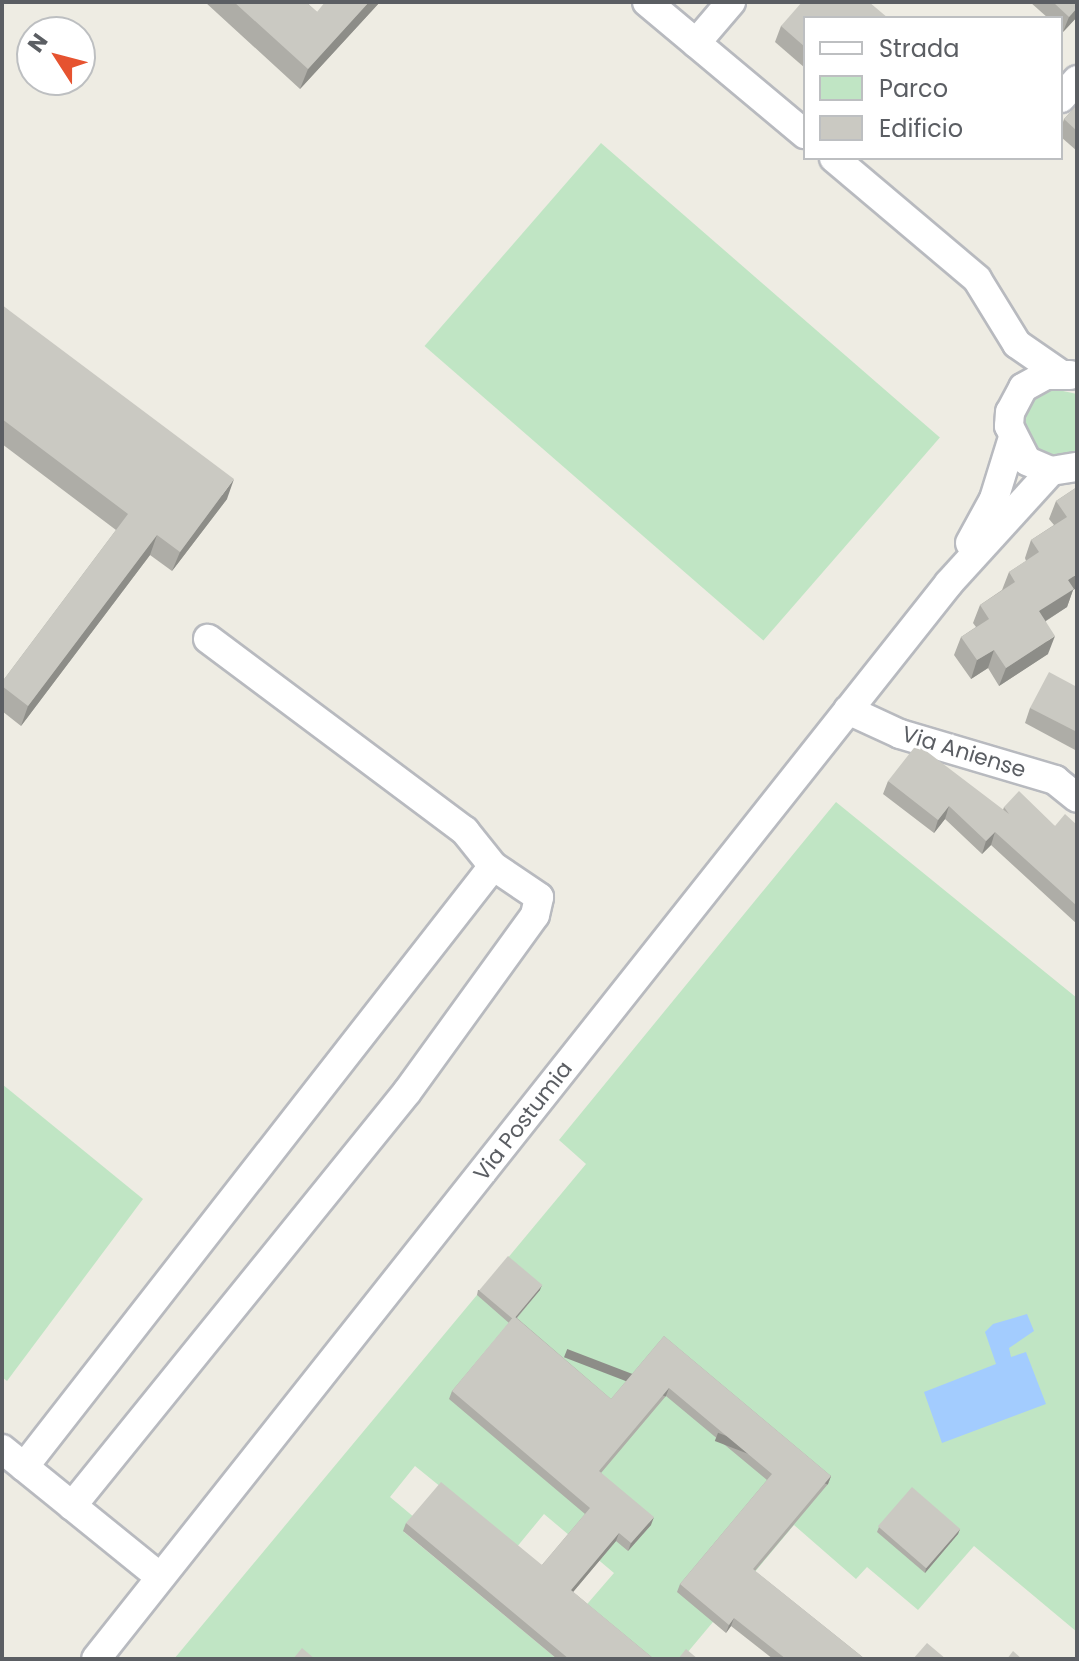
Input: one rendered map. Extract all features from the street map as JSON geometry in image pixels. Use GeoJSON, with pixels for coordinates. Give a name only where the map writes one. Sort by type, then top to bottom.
{"type":"FeatureCollection","features":[{"type":"Feature","properties":{"kind":"street"},"geometry":{"type":"LineString","coordinates":[[647,2],[803,132]]}},
{"type":"Feature","properties":{"kind":"street"},"geometry":{"type":"LineString","coordinates":[[696,43],[731,2]]}},
{"type":"Feature","properties":{"kind":"street"},"geometry":{"type":"LineString","coordinates":[[1063,96],[1077,80]]}},
{"type":"Feature","properties":{"kind":"street"},"geometry":{"type":"LineString","coordinates":[[836,160],[977,279],[1017,344],[1072,376]]}},
{"type":"Feature","properties":{"kind":"street","name":"Via Postumia"},"geometry":{"type":"LineString","coordinates":[[949,583],[994,499],[1012,441],[1010,412],[1015,398],[1017,344]]}},
{"type":"Feature","properties":{"kind":"street"},"geometry":{"type":"LineString","coordinates":[[1015,398],[1034,380],[1072,376]]}},
{"type":"Feature","properties":{"kind":"street","name":"Via Postumia"},"geometry":{"type":"LineString","coordinates":[[1012,441],[1027,461],[1070,469]]}},
{"type":"Feature","properties":{"kind":"street","name":"Via Postumia"},"geometry":{"type":"LineString","coordinates":[[96,1659],[949,583],[1070,469]]}},
{"type":"Feature","properties":{"kind":"street"},"geometry":{"type":"LineString","coordinates":[[72,1506],[407,1092],[535,915],[539,897],[493,866],[465,831],[208,639]]}},
{"type":"Feature","properties":{"kind":"street","name":"Via Aniense"},"geometry":{"type":"LineString","coordinates":[[848,710],[900,734],[1055,780],[1077,798]]}},
{"type":"Feature","properties":{"kind":"street"},"geometry":{"type":"LineString","coordinates":[[160,1577],[13,1458],[493,866]]}},
{"type":"Feature","properties":{"kind":"green space"},"geometry":{"type":"Polygon","coordinates":[[[601,143],[940,438],[763,641],[425,346],[601,143]]]}},
{"type":"Feature","properties":{"kind":"green space"},"geometry":{"type":"Polygon","coordinates":[[[1049,388],[1077,394],[1077,452],[1069,456],[1053,457],[1036,451],[1022,425],[1032,397],[1049,388]]]}},
{"type":"Feature","properties":{"kind":"green space"},"geometry":{"type":"Polygon","coordinates":[[[836,802],[1077,998],[1077,1632],[974,1546],[918,1610],[867,1567],[856,1579],[794,1525],[682,1659],[642,1659],[582,1610],[614,1573],[544,1514],[516,1548],[415,1466],[390,1497],[415,1518],[404,1532],[557,1659],[174,1659],[586,1164],[559,1140],[836,802]]]}},
{"type":"Feature","properties":{"kind":"green space"},"geometry":{"type":"Polygon","coordinates":[[[2,1084],[143,1199],[7,1381],[2,1377],[2,1084]]]}},
{"type":"Feature","properties":{"kind":"water"},"geometry":{"type":"Polygon","coordinates":[[[1027,1314],[1034,1331],[1009,1348],[1011,1357],[1026,1352],[1046,1404],[942,1443],[924,1392],[996,1364],[985,1332],[993,1324],[1027,1314]]]}},
{"type":"Feature","properties":{"kind":"building"},"geometry":{"type":"Polygon","coordinates":[[[234,2],[306,2],[317,12],[325,2],[369,2],[308,69],[234,2]]]}},
{"type":"Feature","properties":{"kind":"building"},"geometry":{"type":"Polygon","coordinates":[[[802,2],[869,2],[886,16],[803,16],[803,45],[781,26],[802,2]]]}},
{"type":"Feature","properties":{"kind":"building"},"geometry":{"type":"Polygon","coordinates":[[[1053,2],[1077,2],[1077,8],[1069,17],[1053,2]]]}},
{"type":"Feature","properties":{"kind":"building"},"geometry":{"type":"Polygon","coordinates":[[[1077,105],[1077,131],[1064,119],[1077,105]]]}},
{"type":"Feature","properties":{"kind":"building"},"geometry":{"type":"Polygon","coordinates":[[[2,305],[234,479],[180,552],[157,535],[28,706],[2,686],[2,682],[128,514],[2,419],[2,305]]]}},
{"type":"Feature","properties":{"kind":"building"},"geometry":{"type":"Polygon","coordinates":[[[1077,487],[1077,574],[1068,580],[1074,589],[1039,611],[1055,636],[1006,668],[994,650],[977,660],[961,637],[989,619],[980,605],[1015,582],[1009,572],[1039,552],[1031,540],[1067,517],[1056,501],[1077,487]]]}},
{"type":"Feature","properties":{"kind":"building"},"geometry":{"type":"Polygon","coordinates":[[[1049,672],[1077,687],[1077,732],[1030,708],[1049,672]]]}},
{"type":"Feature","properties":{"kind":"building"},"geometry":{"type":"Polygon","coordinates":[[[917,744],[1009,814],[1004,807],[1019,791],[1055,826],[1065,814],[1077,825],[1077,906],[995,832],[986,841],[949,806],[938,820],[888,781],[917,744]]]}},
{"type":"Feature","properties":{"kind":"building"},"geometry":{"type":"Polygon","coordinates":[[[508,1256],[542,1285],[514,1319],[479,1290],[508,1256]]]}},
{"type":"Feature","properties":{"kind":"building"},"geometry":{"type":"Polygon","coordinates":[[[514,1316],[611,1399],[664,1336],[831,1476],[753,1569],[865,1659],[786,1659],[734,1618],[729,1625],[680,1584],[772,1474],[669,1388],[599,1471],[654,1517],[631,1543],[619,1533],[571,1590],[654,1659],[569,1659],[406,1523],[441,1482],[542,1565],[590,1508],[452,1391],[514,1316]]]}},
{"type":"Feature","properties":{"kind":"building"},"geometry":{"type":"Polygon","coordinates":[[[912,1487],[960,1529],[926,1568],[878,1526],[912,1487]]]}},
{"type":"Feature","properties":{"kind":"building"},"geometry":{"type":"Polygon","coordinates":[[[927,1643],[946,1659],[913,1659],[927,1643]]]}},
{"type":"Feature","properties":{"kind":"building"},"geometry":{"type":"Polygon","coordinates":[[[302,1648],[315,1659],[293,1659],[302,1648]]]}},
{"type":"Feature","properties":{"kind":"building"},"geometry":{"type":"Polygon","coordinates":[[[686,1649],[698,1659],[678,1659],[686,1649]]]}},
{"type":"Feature","properties":{"kind":"building"},"geometry":{"type":"Polygon","coordinates":[[[1013,1651],[1022,1659],[1007,1659],[1013,1651]]]}}]}
